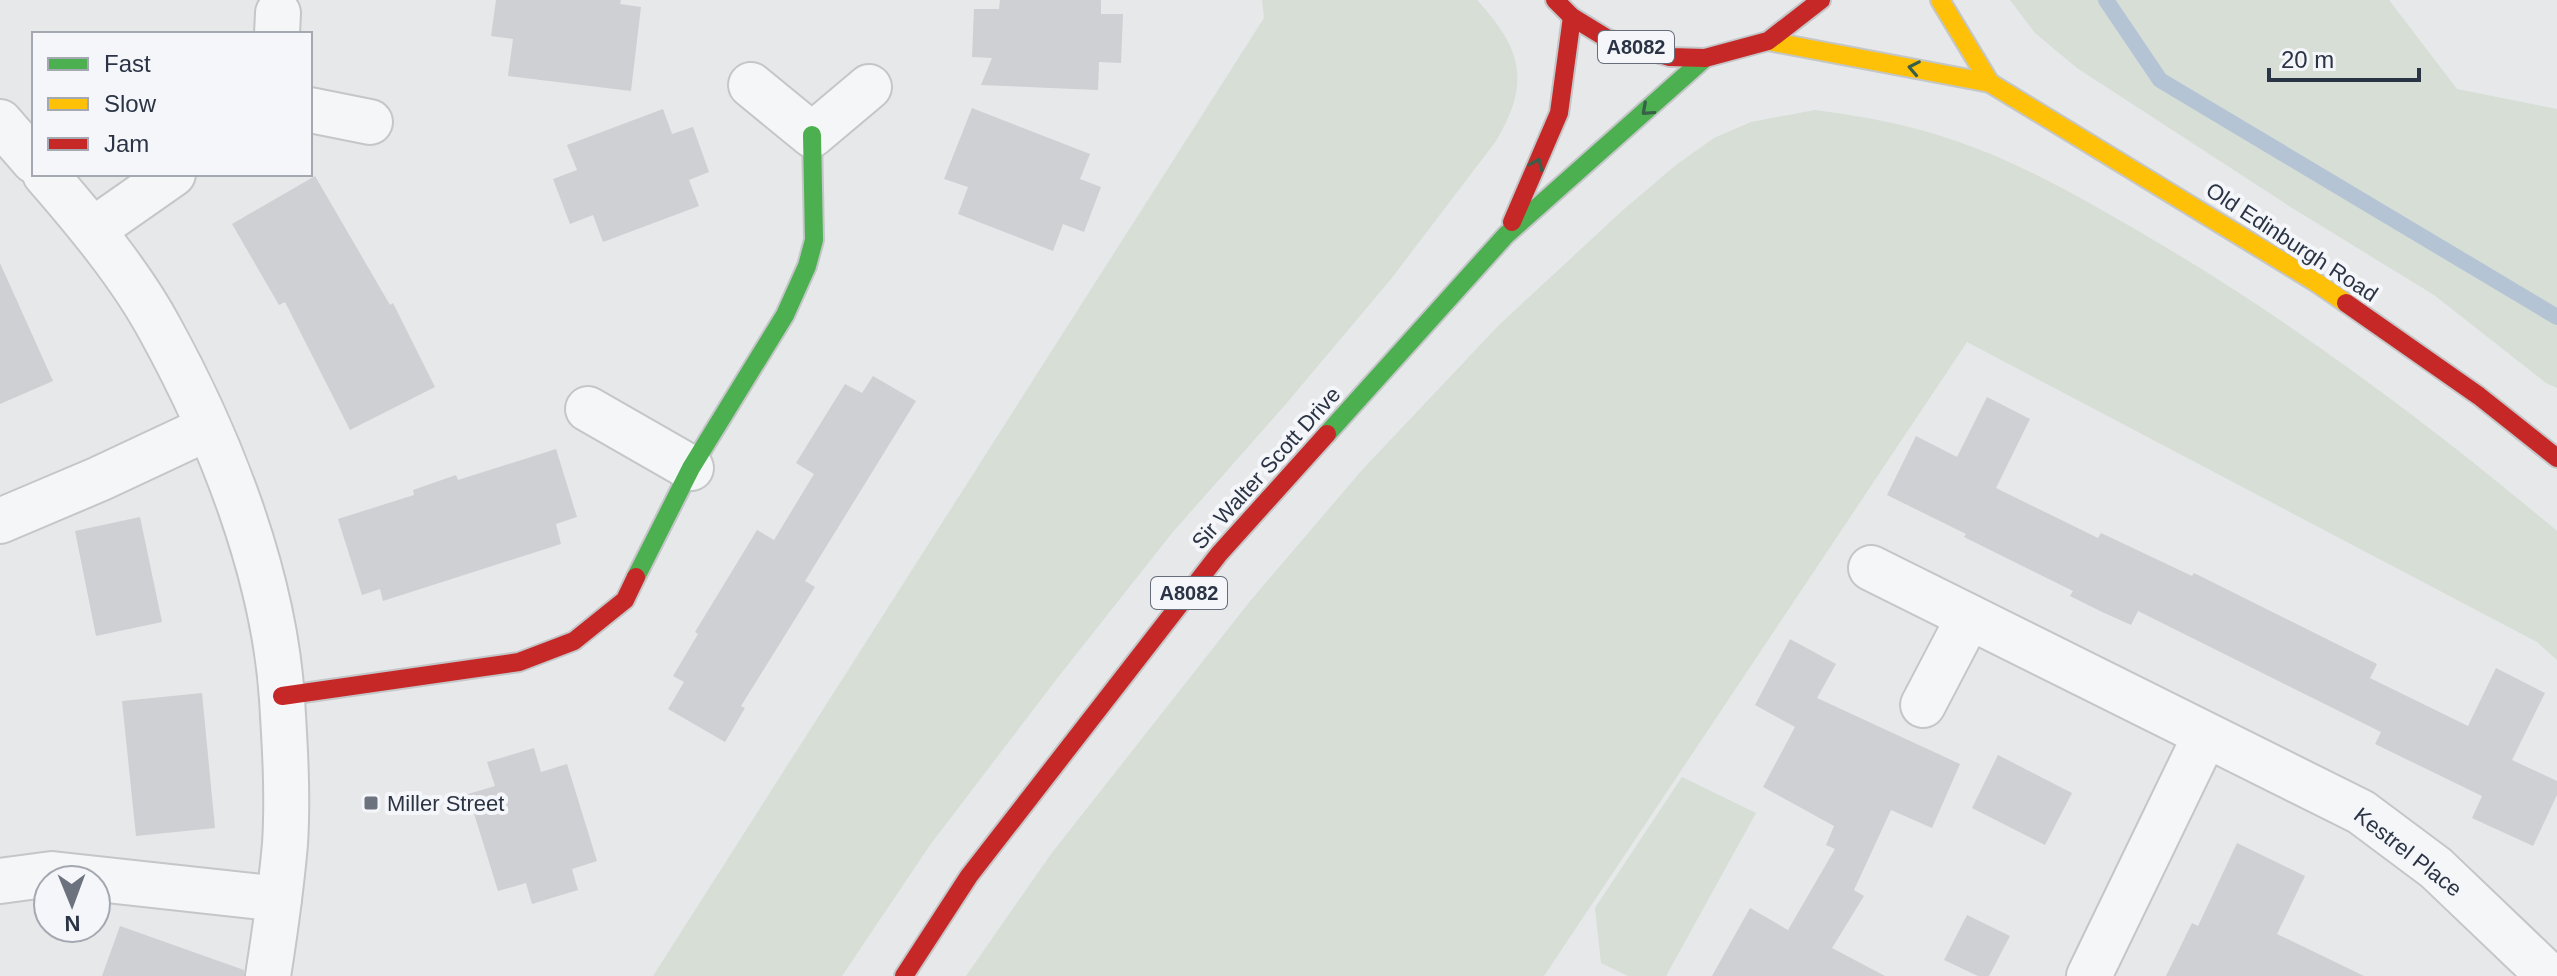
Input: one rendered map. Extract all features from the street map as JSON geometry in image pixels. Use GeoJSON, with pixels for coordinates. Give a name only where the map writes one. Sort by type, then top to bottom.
{"type":"FeatureCollection","features":[{"type":"Feature","properties":{"kind":"street","name":"A8082"},"geometry":{"type":"LineString","coordinates":[[1555,0],[1572,17],[1608,39],[1670,57],[1705,58],[1768,41],[1821,0]]}},
{"type":"Feature","properties":{"kind":"street","name":"Old Edinburgh Road"},"geometry":{"type":"LineString","coordinates":[[1940,0],[1990,83]]}},
{"type":"Feature","properties":{"kind":"street","name":"Sir Walter Scott Drive"},"geometry":{"type":"LineString","coordinates":[[1506,235],[1559,113],[1572,17]]}},
{"type":"Feature","properties":{"kind":"street","name":"Old Edinburgh Road"},"geometry":{"type":"LineString","coordinates":[[1768,41],[1990,83],[2314,281],[2479,396],[2557,458]]}},
{"type":"Feature","properties":{"kind":"street","name":"Sir Walter Scott Drive"},"geometry":{"type":"LineString","coordinates":[[904,976],[969,876],[1219,554],[1506,235],[1705,58]]}},
{"type":"Feature","properties":{"kind":"street"},"geometry":{"type":"LineString","coordinates":[[282,696],[519,662],[574,641],[625,600],[691,468],[785,315],[807,266],[814,240],[812,135],[751,85]]}},
{"type":"Feature","properties":{"kind":"street"},"geometry":{"type":"LineString","coordinates":[[812,135],[869,87]]}},
{"type":"Feature","properties":{"kind":"street"},"geometry":{"type":"LineString","coordinates":[[312,110],[370,122]]}},
{"type":"Feature","properties":{"kind":"street"},"geometry":{"type":"LineString","coordinates":[[0,122],[32,159]]}},
{"type":"Feature","properties":{"kind":"street"},"geometry":{"type":"LineString","coordinates":[[47,176],[93,230],[159,327],[208,428],[240,505],[269,610],[282,696],[286,800],[279,899],[268,976]]}},
{"type":"Feature","properties":{"kind":"street"},"geometry":{"type":"LineString","coordinates":[[93,230],[170,176]]}},
{"type":"Feature","properties":{"kind":"street"},"geometry":{"type":"LineString","coordinates":[[588,409],[691,468]]}},
{"type":"Feature","properties":{"kind":"street"},"geometry":{"type":"LineString","coordinates":[[0,521],[208,428]]}},
{"type":"Feature","properties":{"kind":"street","name":"Kestrel Place"},"geometry":{"type":"LineString","coordinates":[[1871,568],[2361,812],[2436,868],[2549,976]]}},
{"type":"Feature","properties":{"kind":"street"},"geometry":{"type":"LineString","coordinates":[[1923,705],[1969,617]]}},
{"type":"Feature","properties":{"kind":"street"},"geometry":{"type":"LineString","coordinates":[[2089,976],[2205,736]]}},
{"type":"Feature","properties":{"kind":"street"},"geometry":{"type":"LineString","coordinates":[[0,881],[52,874],[279,899]]}},
{"type":"Feature","properties":{"kind":"shaded area"},"geometry":{"type":"Polygon","coordinates":[[[1262,0],[1477,0],[1504,34],[1516,67],[1514,101],[1496,141],[1391,279],[1172,533],[1059,676],[930,845],[842,976],[653,976],[1264,18],[1262,0]]]}},
{"type":"Feature","properties":{"kind":"shaded area"},"geometry":{"type":"Polygon","coordinates":[[[2010,0],[2389,0],[2457,89],[2557,109],[2557,388],[2546,383],[2434,295],[2289,206],[2077,68],[2035,33],[2010,0]]]}},
{"type":"Feature","properties":{"kind":"shaded area"},"geometry":{"type":"Polygon","coordinates":[[[1815,110],[1939,135],[2050,182],[2195,265],[2355,372],[2557,531],[2557,660],[2537,642],[1967,342],[1544,976],[966,976],[1051,854],[1251,600],[1362,470],[1499,325],[1623,210],[1676,165],[1714,138],[1751,122],[1815,110]]]}},
{"type":"Feature","properties":{"kind":"shaded area"},"geometry":{"type":"Polygon","coordinates":[[[1682,777],[1756,813],[1666,976],[1628,976],[1601,963],[1595,908],[1682,777]]]}},
{"type":"Feature","properties":{"kind":"building"},"geometry":{"type":"Polygon","coordinates":[[[496,0],[621,0],[620,4],[641,7],[631,91],[508,76],[513,39],[491,36],[496,0]]]}},
{"type":"Feature","properties":{"kind":"building"},"geometry":{"type":"Polygon","coordinates":[[[1000,0],[1101,0],[1101,14],[1123,14],[1121,63],[1099,62],[1098,90],[981,85],[992,58],[972,57],[974,9],[999,9],[1000,0]]]}},
{"type":"Feature","properties":{"kind":"building"},"geometry":{"type":"Polygon","coordinates":[[[972,108],[1090,154],[1080,179],[1101,187],[1084,232],[1063,224],[1053,251],[958,214],[968,187],[944,179],[972,108]]]}},
{"type":"Feature","properties":{"kind":"building"},"geometry":{"type":"Polygon","coordinates":[[[663,109],[672,134],[693,127],[709,172],[689,180],[699,206],[603,242],[593,215],[570,224],[553,179],[577,170],[567,145],[663,109]]]}},
{"type":"Feature","properties":{"kind":"building"},"geometry":{"type":"Polygon","coordinates":[[[315,176],[390,305],[393,303],[435,387],[350,430],[285,302],[279,305],[232,224],[315,176]]]}},
{"type":"Feature","properties":{"kind":"building"},"geometry":{"type":"Polygon","coordinates":[[[0,263],[53,381],[0,404],[0,263]]]}},
{"type":"Feature","properties":{"kind":"building"},"geometry":{"type":"Polygon","coordinates":[[[873,376],[916,401],[805,581],[815,587],[741,706],[745,708],[725,742],[668,709],[684,682],[673,676],[698,634],[695,632],[757,530],[774,540],[814,474],[796,463],[845,384],[862,393],[873,376]]]}},
{"type":"Feature","properties":{"kind":"building"},"geometry":{"type":"Polygon","coordinates":[[[1987,397],[2030,419],[1996,488],[2098,538],[2101,533],[2192,576],[2194,573],[2377,664],[2370,678],[2468,726],[2496,668],[2545,693],[2512,760],[2557,781],[2557,795],[2533,846],[2472,818],[2482,796],[2375,744],[2381,732],[2138,611],[2131,625],[2100,611],[2070,596],[2073,591],[1887,495],[1916,436],[1957,457],[1987,397]]]}},
{"type":"Feature","properties":{"kind":"building"},"geometry":{"type":"Polygon","coordinates":[[[556,449],[577,517],[556,524],[561,544],[383,601],[380,589],[362,595],[338,519],[414,495],[413,490],[456,475],[458,480],[556,449]]]}},
{"type":"Feature","properties":{"kind":"building"},"geometry":{"type":"Polygon","coordinates":[[[140,517],[162,622],[96,636],[75,531],[140,517]]]}},
{"type":"Feature","properties":{"kind":"building"},"geometry":{"type":"Polygon","coordinates":[[[1790,639],[1836,664],[1817,698],[1960,764],[1932,828],[1891,810],[1854,890],[1864,896],[1832,948],[1885,976],[1712,976],[1750,908],[1788,930],[1835,849],[1826,845],[1834,826],[1763,787],[1795,727],[1755,705],[1790,639]]]}},
{"type":"Feature","properties":{"kind":"building"},"geometry":{"type":"Polygon","coordinates":[[[202,693],[215,828],[136,836],[122,701],[202,693]]]}},
{"type":"Feature","properties":{"kind":"building"},"geometry":{"type":"Polygon","coordinates":[[[534,748],[541,772],[567,764],[597,861],[572,869],[578,890],[532,904],[526,883],[498,891],[468,794],[495,786],[487,762],[534,748]]]}},
{"type":"Feature","properties":{"kind":"building"},"geometry":{"type":"Polygon","coordinates":[[[1998,755],[2072,793],[2045,845],[1972,808],[1998,755]]]}},
{"type":"Feature","properties":{"kind":"building"},"geometry":{"type":"Polygon","coordinates":[[[2237,843],[2305,876],[2277,934],[2364,976],[2166,976],[2192,923],[2198,926],[2237,843]]]}},
{"type":"Feature","properties":{"kind":"building"},"geometry":{"type":"Polygon","coordinates":[[[1967,915],[2010,936],[1989,976],[1978,976],[1944,960],[1967,915]]]}},
{"type":"Feature","properties":{"kind":"building"},"geometry":{"type":"Polygon","coordinates":[[[120,926],[244,970],[244,976],[102,976],[120,926]]]}},
{"type":"Feature","properties":{"kind":"waterway"},"geometry":{"type":"LineString","coordinates":[[2106,0],[2160,80],[2557,317]]}},
{"type":"Feature","properties":{"kind":"traffic: fast"},"geometry":{"type":"LineString","coordinates":[[1327,434],[1506,235],[1705,58]]}},
{"type":"Feature","properties":{"kind":"traffic: fast"},"geometry":{"type":"LineString","coordinates":[[636,577],[691,468],[785,315],[807,266],[814,240],[812,135]]}},
{"type":"Feature","properties":{"kind":"traffic: slow"},"geometry":{"type":"LineString","coordinates":[[1940,0],[1990,83]]}},
{"type":"Feature","properties":{"kind":"traffic: slow"},"geometry":{"type":"LineString","coordinates":[[1768,41],[1990,83],[2346,303]]}},
{"type":"Feature","properties":{"kind":"traffic: jam"},"geometry":{"type":"LineString","coordinates":[[1555,0],[1572,17],[1608,39],[1670,57],[1705,58],[1768,41],[1821,0]]}},
{"type":"Feature","properties":{"kind":"traffic: jam"},"geometry":{"type":"LineString","coordinates":[[1512,222],[1559,113],[1572,17]]}},
{"type":"Feature","properties":{"kind":"traffic: jam"},"geometry":{"type":"LineString","coordinates":[[2346,303],[2479,396],[2557,458]]}},
{"type":"Feature","properties":{"kind":"traffic: jam"},"geometry":{"type":"LineString","coordinates":[[904,976],[969,876],[1219,554],[1327,434]]}},
{"type":"Feature","properties":{"kind":"traffic: jam"},"geometry":{"type":"LineString","coordinates":[[282,696],[519,662],[574,641],[625,600],[636,577]]}},
{"type":"Feature","properties":{"kind":"place","name":"Miller Street"},"geometry":{"type":"Point","coordinates":[371,803]}}]}
